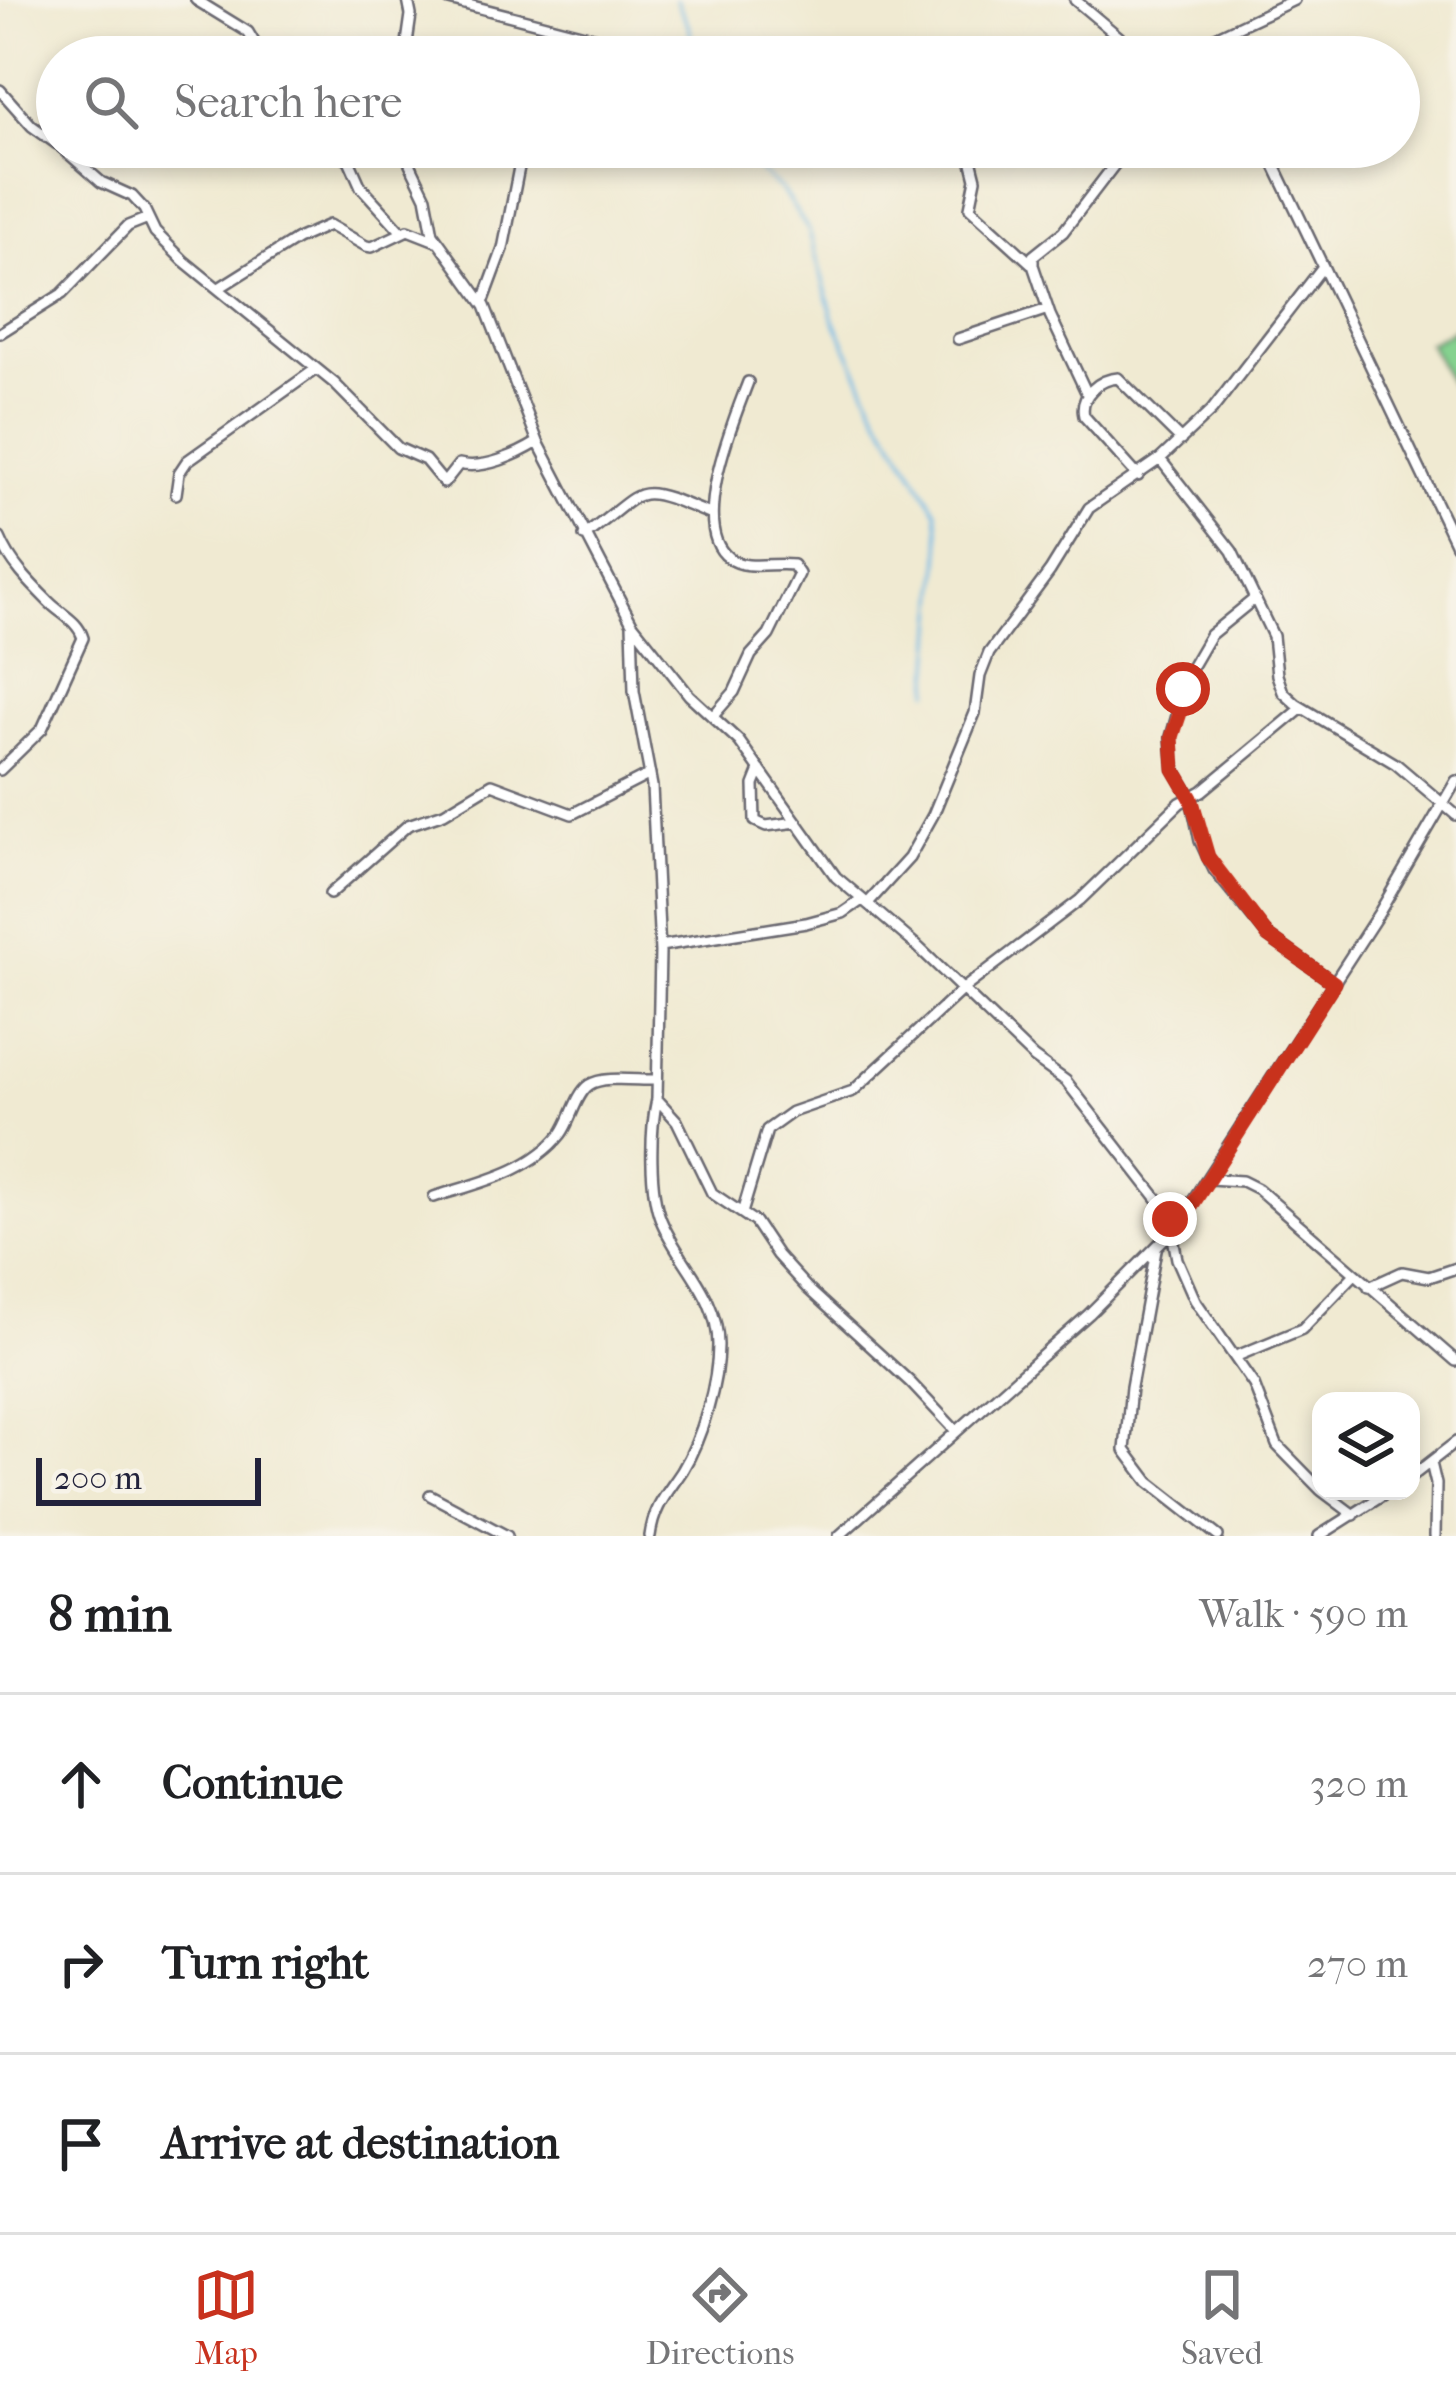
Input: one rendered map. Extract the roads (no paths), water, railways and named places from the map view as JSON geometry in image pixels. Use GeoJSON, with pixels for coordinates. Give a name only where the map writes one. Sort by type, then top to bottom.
{"type":"FeatureCollection","features":[{"type":"Feature","properties":{"kind":"street"},"geometry":{"type":"LineString","coordinates":[[196,0],[250,36]]}},
{"type":"Feature","properties":{"kind":"street"},"geometry":{"type":"LineString","coordinates":[[408,0],[408,36]]}},
{"type":"Feature","properties":{"kind":"street"},"geometry":{"type":"LineString","coordinates":[[449,0],[587,36]]}},
{"type":"Feature","properties":{"kind":"street"},"geometry":{"type":"LineString","coordinates":[[1075,0],[1118,36]]}},
{"type":"Feature","properties":{"kind":"street"},"geometry":{"type":"LineString","coordinates":[[1217,36],[1294,0]]}},
{"type":"Feature","properties":{"kind":"street"},"geometry":{"type":"LineString","coordinates":[[563,36],[567,31]]}},
{"type":"Feature","properties":{"kind":"street"},"geometry":{"type":"LineString","coordinates":[[0,90],[36,129]]}},
{"type":"Feature","properties":{"kind":"street"},"geometry":{"type":"LineString","coordinates":[[83,168],[131,196],[155,232],[184,261],[316,368],[398,448],[425,460],[445,484],[459,464],[511,457],[538,442]]}},
{"type":"Feature","properties":{"kind":"street"},"geometry":{"type":"LineString","coordinates":[[353,168],[362,187],[401,231]]}},
{"type":"Feature","properties":{"kind":"street"},"geometry":{"type":"LineString","coordinates":[[413,168],[437,242],[483,303],[538,442],[632,622],[689,695],[740,741],[836,877],[1034,1058],[1066,1081],[1167,1211],[1177,1259],[1195,1300],[1255,1384],[1277,1444],[1312,1480]]}},
{"type":"Feature","properties":{"kind":"street"},"geometry":{"type":"LineString","coordinates":[[483,303],[503,249],[519,168]]}},
{"type":"Feature","properties":{"kind":"street"},"geometry":{"type":"LineString","coordinates":[[973,168],[976,179],[970,208],[1033,266]]}},
{"type":"Feature","properties":{"kind":"street"},"geometry":{"type":"LineString","coordinates":[[1087,394],[1048,309],[1033,256],[1063,232],[1112,168]]}},
{"type":"Feature","properties":{"kind":"street"},"geometry":{"type":"LineString","coordinates":[[1275,168],[1456,545]]}},
{"type":"Feature","properties":{"kind":"street"},"geometry":{"type":"LineString","coordinates":[[0,333],[62,294],[128,226],[148,218]]}},
{"type":"Feature","properties":{"kind":"street"},"geometry":{"type":"LineString","coordinates":[[219,288],[323,226],[334,226],[372,247],[401,231],[413,230],[437,242]]}},
{"type":"Feature","properties":{"kind":"street"},"geometry":{"type":"LineString","coordinates":[[660,946],[843,913],[865,901],[909,858],[933,815],[975,713],[989,653],[1050,571],[1089,508],[1138,476],[1180,440],[1245,371],[1321,269]]}},
{"type":"Feature","properties":{"kind":"street"},"geometry":{"type":"LineString","coordinates":[[958,339],[1048,309]]}},
{"type":"Feature","properties":{"kind":"street"},"geometry":{"type":"LineString","coordinates":[[176,494],[179,473],[188,461],[316,368]]}},
{"type":"Feature","properties":{"kind":"street"},"geometry":{"type":"LineString","coordinates":[[1138,476],[1084,416],[1087,394],[1118,378],[1180,440]]}},
{"type":"Feature","properties":{"kind":"street"},"geometry":{"type":"LineString","coordinates":[[712,716],[734,692],[751,655],[769,635],[799,574],[793,565],[747,565],[730,559],[719,545],[710,514],[722,447],[748,382]]}},
{"type":"Feature","properties":{"kind":"street"},"geometry":{"type":"LineString","coordinates":[[1160,459],[1232,551],[1273,636],[1283,692],[1396,764],[1456,815]]}},
{"type":"Feature","properties":{"kind":"street"},"geometry":{"type":"LineString","coordinates":[[584,536],[632,496],[647,491],[710,514]]}},
{"type":"Feature","properties":{"kind":"street"},"geometry":{"type":"LineString","coordinates":[[0,538],[11,561],[76,624],[83,638],[42,729],[0,770]]}},
{"type":"Feature","properties":{"kind":"street"},"geometry":{"type":"LineString","coordinates":[[1253,601],[1207,639],[1183,689],[1172,737],[1174,769],[1191,798],[1208,857],[1250,917],[1284,950],[1334,983]]}},
{"type":"Feature","properties":{"kind":"street"},"geometry":{"type":"LineString","coordinates":[[632,622],[634,691],[650,774],[660,946],[653,1153],[659,1216],[708,1296],[718,1344],[702,1420],[684,1467],[656,1507],[650,1536]]}},
{"type":"Feature","properties":{"kind":"street"},"geometry":{"type":"LineString","coordinates":[[742,1213],[767,1130],[792,1112],[853,1091],[963,989],[1081,900],[1124,854],[1302,708]]}},
{"type":"Feature","properties":{"kind":"street"},"geometry":{"type":"LineString","coordinates":[[760,770],[754,785],[755,821],[763,826],[796,822]]}},
{"type":"Feature","properties":{"kind":"street"},"geometry":{"type":"LineString","coordinates":[[331,894],[407,825],[444,813],[491,784],[574,814],[650,774]]}},
{"type":"Feature","properties":{"kind":"street"},"geometry":{"type":"LineString","coordinates":[[839,1536],[1173,1231],[1379,914],[1456,781]]}},
{"type":"Feature","properties":{"kind":"street"},"geometry":{"type":"LineString","coordinates":[[434,1197],[509,1172],[542,1154],[565,1129],[584,1090],[593,1082],[656,1080]]}},
{"type":"Feature","properties":{"kind":"street"},"geometry":{"type":"LineString","coordinates":[[656,1099],[676,1121],[712,1193],[760,1228],[807,1288],[956,1431]]}},
{"type":"Feature","properties":{"kind":"street"},"geometry":{"type":"LineString","coordinates":[[1209,1179],[1242,1180],[1258,1189],[1456,1361]]}},
{"type":"Feature","properties":{"kind":"street"},"geometry":{"type":"LineString","coordinates":[[1167,1211],[1187,1212]]}},
{"type":"Feature","properties":{"kind":"street"},"geometry":{"type":"LineString","coordinates":[[1156,1250],[1131,1387],[1125,1450],[1149,1482],[1218,1536]]}},
{"type":"Feature","properties":{"kind":"street"},"geometry":{"type":"LineString","coordinates":[[1369,1287],[1402,1271],[1429,1277],[1456,1268]]}},
{"type":"Feature","properties":{"kind":"street"},"geometry":{"type":"LineString","coordinates":[[1237,1356],[1302,1329],[1355,1274]]}},
{"type":"Feature","properties":{"kind":"street"},"geometry":{"type":"LineString","coordinates":[[1420,1471],[1456,1442]]}},
{"type":"Feature","properties":{"kind":"street"},"geometry":{"type":"LineString","coordinates":[[1431,1463],[1436,1484],[1435,1536]]}},
{"type":"Feature","properties":{"kind":"street"},"geometry":{"type":"LineString","coordinates":[[430,1495],[507,1536]]}},
{"type":"Feature","properties":{"kind":"street"},"geometry":{"type":"LineString","coordinates":[[1335,1500],[1354,1515]]}},
{"type":"Feature","properties":{"kind":"street"},"geometry":{"type":"LineString","coordinates":[[1319,1536],[1376,1500]]}},
{"type":"Feature","properties":{"kind":"waterway"},"geometry":{"type":"LineString","coordinates":[[676,0],[691,36]]}},
{"type":"Feature","properties":{"kind":"waterway"},"geometry":{"type":"LineString","coordinates":[[756,168],[783,192],[809,231],[834,320],[877,413],[937,511],[941,549],[930,691]]}}]}
